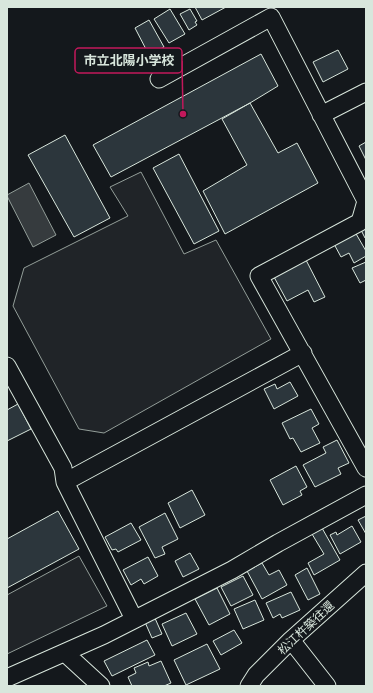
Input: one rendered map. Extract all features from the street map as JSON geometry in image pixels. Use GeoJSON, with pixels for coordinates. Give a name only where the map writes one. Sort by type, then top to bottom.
{"type":"FeatureCollection","features":[{"type":"Feature","properties":{"kind":"street"},"geometry":{"type":"LineString","coordinates":[[159,79],[271,17],[366,201],[360,222],[259,276],[366,468]]}},
{"type":"Feature","properties":{"kind":"street"},"geometry":{"type":"LineString","coordinates":[[322,115],[366,92]]}},
{"type":"Feature","properties":{"kind":"street"},"geometry":{"type":"LineString","coordinates":[[65,482],[303,353]]}},
{"type":"Feature","properties":{"kind":"street"},"geometry":{"type":"LineString","coordinates":[[7,366],[63,468],[65,482],[134,619]]}},
{"type":"Feature","properties":{"kind":"street"},"geometry":{"type":"LineString","coordinates":[[7,678],[65,654],[232,570],[366,495]]}},
{"type":"Feature","properties":{"kind":"street","name":"松江杵築往還"},"geometry":{"type":"LineString","coordinates":[[249,686],[256,675],[291,640],[366,573]]}},
{"type":"Feature","properties":{"kind":"street"},"geometry":{"type":"LineString","coordinates":[[291,640],[327,686]]}},
{"type":"Feature","properties":{"kind":"street"},"geometry":{"type":"LineString","coordinates":[[65,654],[101,686]]}},
{"type":"Feature","properties":{"kind":"shaded area"},"geometry":{"type":"Polygon","coordinates":[[[141,172],[184,254],[216,240],[271,339],[104,433],[79,429],[13,306],[24,268],[128,216],[110,187],[141,172]]]}},
{"type":"Feature","properties":{"kind":"shaded area"},"geometry":{"type":"Polygon","coordinates":[[[29,183],[56,235],[33,247],[7,196],[29,183]]]}},
{"type":"Feature","properties":{"kind":"shaded area"},"geometry":{"type":"Polygon","coordinates":[[[79,556],[107,606],[7,654],[7,595],[79,556]]]}},
{"type":"Feature","properties":{"kind":"building"},"geometry":{"type":"Polygon","coordinates":[[[195,7],[226,7],[202,20],[195,7]]]}},
{"type":"Feature","properties":{"kind":"building"},"geometry":{"type":"Polygon","coordinates":[[[170,9],[185,34],[169,43],[154,19],[170,9]]]}},
{"type":"Feature","properties":{"kind":"building"},"geometry":{"type":"Polygon","coordinates":[[[190,9],[197,21],[195,22],[197,25],[189,30],[180,14],[190,9]]]}},
{"type":"Feature","properties":{"kind":"building"},"geometry":{"type":"Polygon","coordinates":[[[149,20],[164,47],[149,55],[135,28],[149,20]]]}},
{"type":"Feature","properties":{"kind":"building"},"geometry":{"type":"Polygon","coordinates":[[[338,50],[348,69],[323,82],[313,62],[338,50]]]}},
{"type":"Feature","properties":{"kind":"building"},"geometry":{"type":"Polygon","coordinates":[[[261,54],[278,86],[250,103],[111,177],[93,145],[261,54]]]}},
{"type":"Feature","properties":{"kind":"building"},"geometry":{"type":"Polygon","coordinates":[[[250,103],[278,153],[297,143],[318,183],[225,234],[203,191],[247,165],[222,119],[250,103]]]}},
{"type":"Feature","properties":{"kind":"building"},"geometry":{"type":"Polygon","coordinates":[[[65,135],[110,218],[74,237],[28,155],[65,135]]]}},
{"type":"Feature","properties":{"kind":"building"},"geometry":{"type":"Polygon","coordinates":[[[366,142],[366,160],[359,146],[366,142]]]}},
{"type":"Feature","properties":{"kind":"building"},"geometry":{"type":"Polygon","coordinates":[[[179,154],[219,231],[194,244],[153,168],[179,154]]]}},
{"type":"Feature","properties":{"kind":"building"},"geometry":{"type":"Polygon","coordinates":[[[366,225],[366,237],[365,238],[360,228],[366,225]]]}},
{"type":"Feature","properties":{"kind":"building"},"geometry":{"type":"Polygon","coordinates":[[[355,232],[366,251],[366,256],[354,263],[349,253],[341,257],[334,244],[355,232]]]}},
{"type":"Feature","properties":{"kind":"building"},"geometry":{"type":"Polygon","coordinates":[[[306,260],[325,297],[314,302],[308,290],[287,301],[274,277],[306,260]]]}},
{"type":"Feature","properties":{"kind":"building"},"geometry":{"type":"Polygon","coordinates":[[[366,262],[366,280],[360,283],[352,268],[366,262]]]}},
{"type":"Feature","properties":{"kind":"building"},"geometry":{"type":"Polygon","coordinates":[[[290,382],[298,396],[274,409],[264,389],[275,384],[277,389],[290,382]]]}},
{"type":"Feature","properties":{"kind":"building"},"geometry":{"type":"Polygon","coordinates":[[[18,404],[31,429],[7,441],[7,410],[18,404]]]}},
{"type":"Feature","properties":{"kind":"building"},"geometry":{"type":"Polygon","coordinates":[[[311,409],[319,424],[312,428],[320,443],[301,452],[293,438],[290,439],[282,423],[311,409]]]}},
{"type":"Feature","properties":{"kind":"building"},"geometry":{"type":"Polygon","coordinates":[[[337,440],[349,463],[338,468],[341,474],[315,487],[303,465],[326,453],[323,447],[337,440]]]}},
{"type":"Feature","properties":{"kind":"building"},"geometry":{"type":"Polygon","coordinates":[[[296,466],[307,487],[300,491],[302,495],[283,505],[270,480],[296,466]]]}},
{"type":"Feature","properties":{"kind":"building"},"geometry":{"type":"Polygon","coordinates":[[[192,490],[205,515],[180,528],[168,503],[192,490]]]}},
{"type":"Feature","properties":{"kind":"building"},"geometry":{"type":"Polygon","coordinates":[[[58,511],[79,549],[7,588],[7,539],[58,511]]]}},
{"type":"Feature","properties":{"kind":"building"},"geometry":{"type":"Polygon","coordinates":[[[165,513],[178,539],[162,547],[165,554],[155,558],[139,527],[165,513]]]}},
{"type":"Feature","properties":{"kind":"building"},"geometry":{"type":"Polygon","coordinates":[[[366,516],[366,534],[358,520],[366,516]]]}},
{"type":"Feature","properties":{"kind":"building"},"geometry":{"type":"Polygon","coordinates":[[[131,523],[141,540],[118,552],[116,549],[112,550],[105,537],[131,523]]]}},
{"type":"Feature","properties":{"kind":"building"},"geometry":{"type":"Polygon","coordinates":[[[352,526],[361,542],[340,554],[330,535],[336,532],[337,535],[352,526]]]}},
{"type":"Feature","properties":{"kind":"building"},"geometry":{"type":"Polygon","coordinates":[[[322,528],[340,560],[314,575],[308,563],[324,554],[312,534],[322,528]]]}},
{"type":"Feature","properties":{"kind":"building"},"geometry":{"type":"Polygon","coordinates":[[[190,553],[199,569],[183,577],[175,561],[190,553]]]}},
{"type":"Feature","properties":{"kind":"building"},"geometry":{"type":"Polygon","coordinates":[[[148,557],[158,576],[144,584],[141,579],[131,585],[123,570],[148,557]]]}},
{"type":"Feature","properties":{"kind":"building"},"geometry":{"type":"Polygon","coordinates":[[[262,563],[269,575],[279,570],[287,585],[262,599],[247,571],[262,563]]]}},
{"type":"Feature","properties":{"kind":"building"},"geometry":{"type":"Polygon","coordinates":[[[307,568],[320,594],[308,600],[295,575],[307,568]]]}},
{"type":"Feature","properties":{"kind":"building"},"geometry":{"type":"Polygon","coordinates":[[[243,576],[253,595],[231,606],[221,587],[243,576]]]}},
{"type":"Feature","properties":{"kind":"building"},"geometry":{"type":"Polygon","coordinates":[[[217,588],[230,614],[209,625],[195,599],[217,588]]]}},
{"type":"Feature","properties":{"kind":"building"},"geometry":{"type":"Polygon","coordinates":[[[291,592],[300,610],[282,618],[280,614],[273,618],[266,603],[291,592]]]}},
{"type":"Feature","properties":{"kind":"building"},"geometry":{"type":"Polygon","coordinates":[[[255,600],[264,620],[243,629],[234,609],[255,600]]]}},
{"type":"Feature","properties":{"kind":"building"},"geometry":{"type":"Polygon","coordinates":[[[186,613],[197,634],[172,646],[162,624],[186,613]]]}},
{"type":"Feature","properties":{"kind":"building"},"geometry":{"type":"Polygon","coordinates":[[[154,616],[162,634],[152,638],[144,620],[154,616]]]}},
{"type":"Feature","properties":{"kind":"building"},"geometry":{"type":"Polygon","coordinates":[[[234,630],[242,643],[221,655],[213,641],[234,630]]]}},
{"type":"Feature","properties":{"kind":"building"},"geometry":{"type":"Polygon","coordinates":[[[147,640],[155,655],[112,676],[104,661],[147,640]]]}},
{"type":"Feature","properties":{"kind":"building"},"geometry":{"type":"Polygon","coordinates":[[[207,644],[220,669],[186,685],[174,660],[207,644]]]}},
{"type":"Feature","properties":{"kind":"building"},"geometry":{"type":"Polygon","coordinates":[[[161,661],[171,683],[164,686],[132,686],[128,677],[136,673],[134,668],[148,662],[149,666],[161,661]]]}},
{"type":"Feature","properties":{"kind":"place","name":"市立北陽小学校"},"geometry":{"type":"Point","coordinates":[183,114]}}]}
